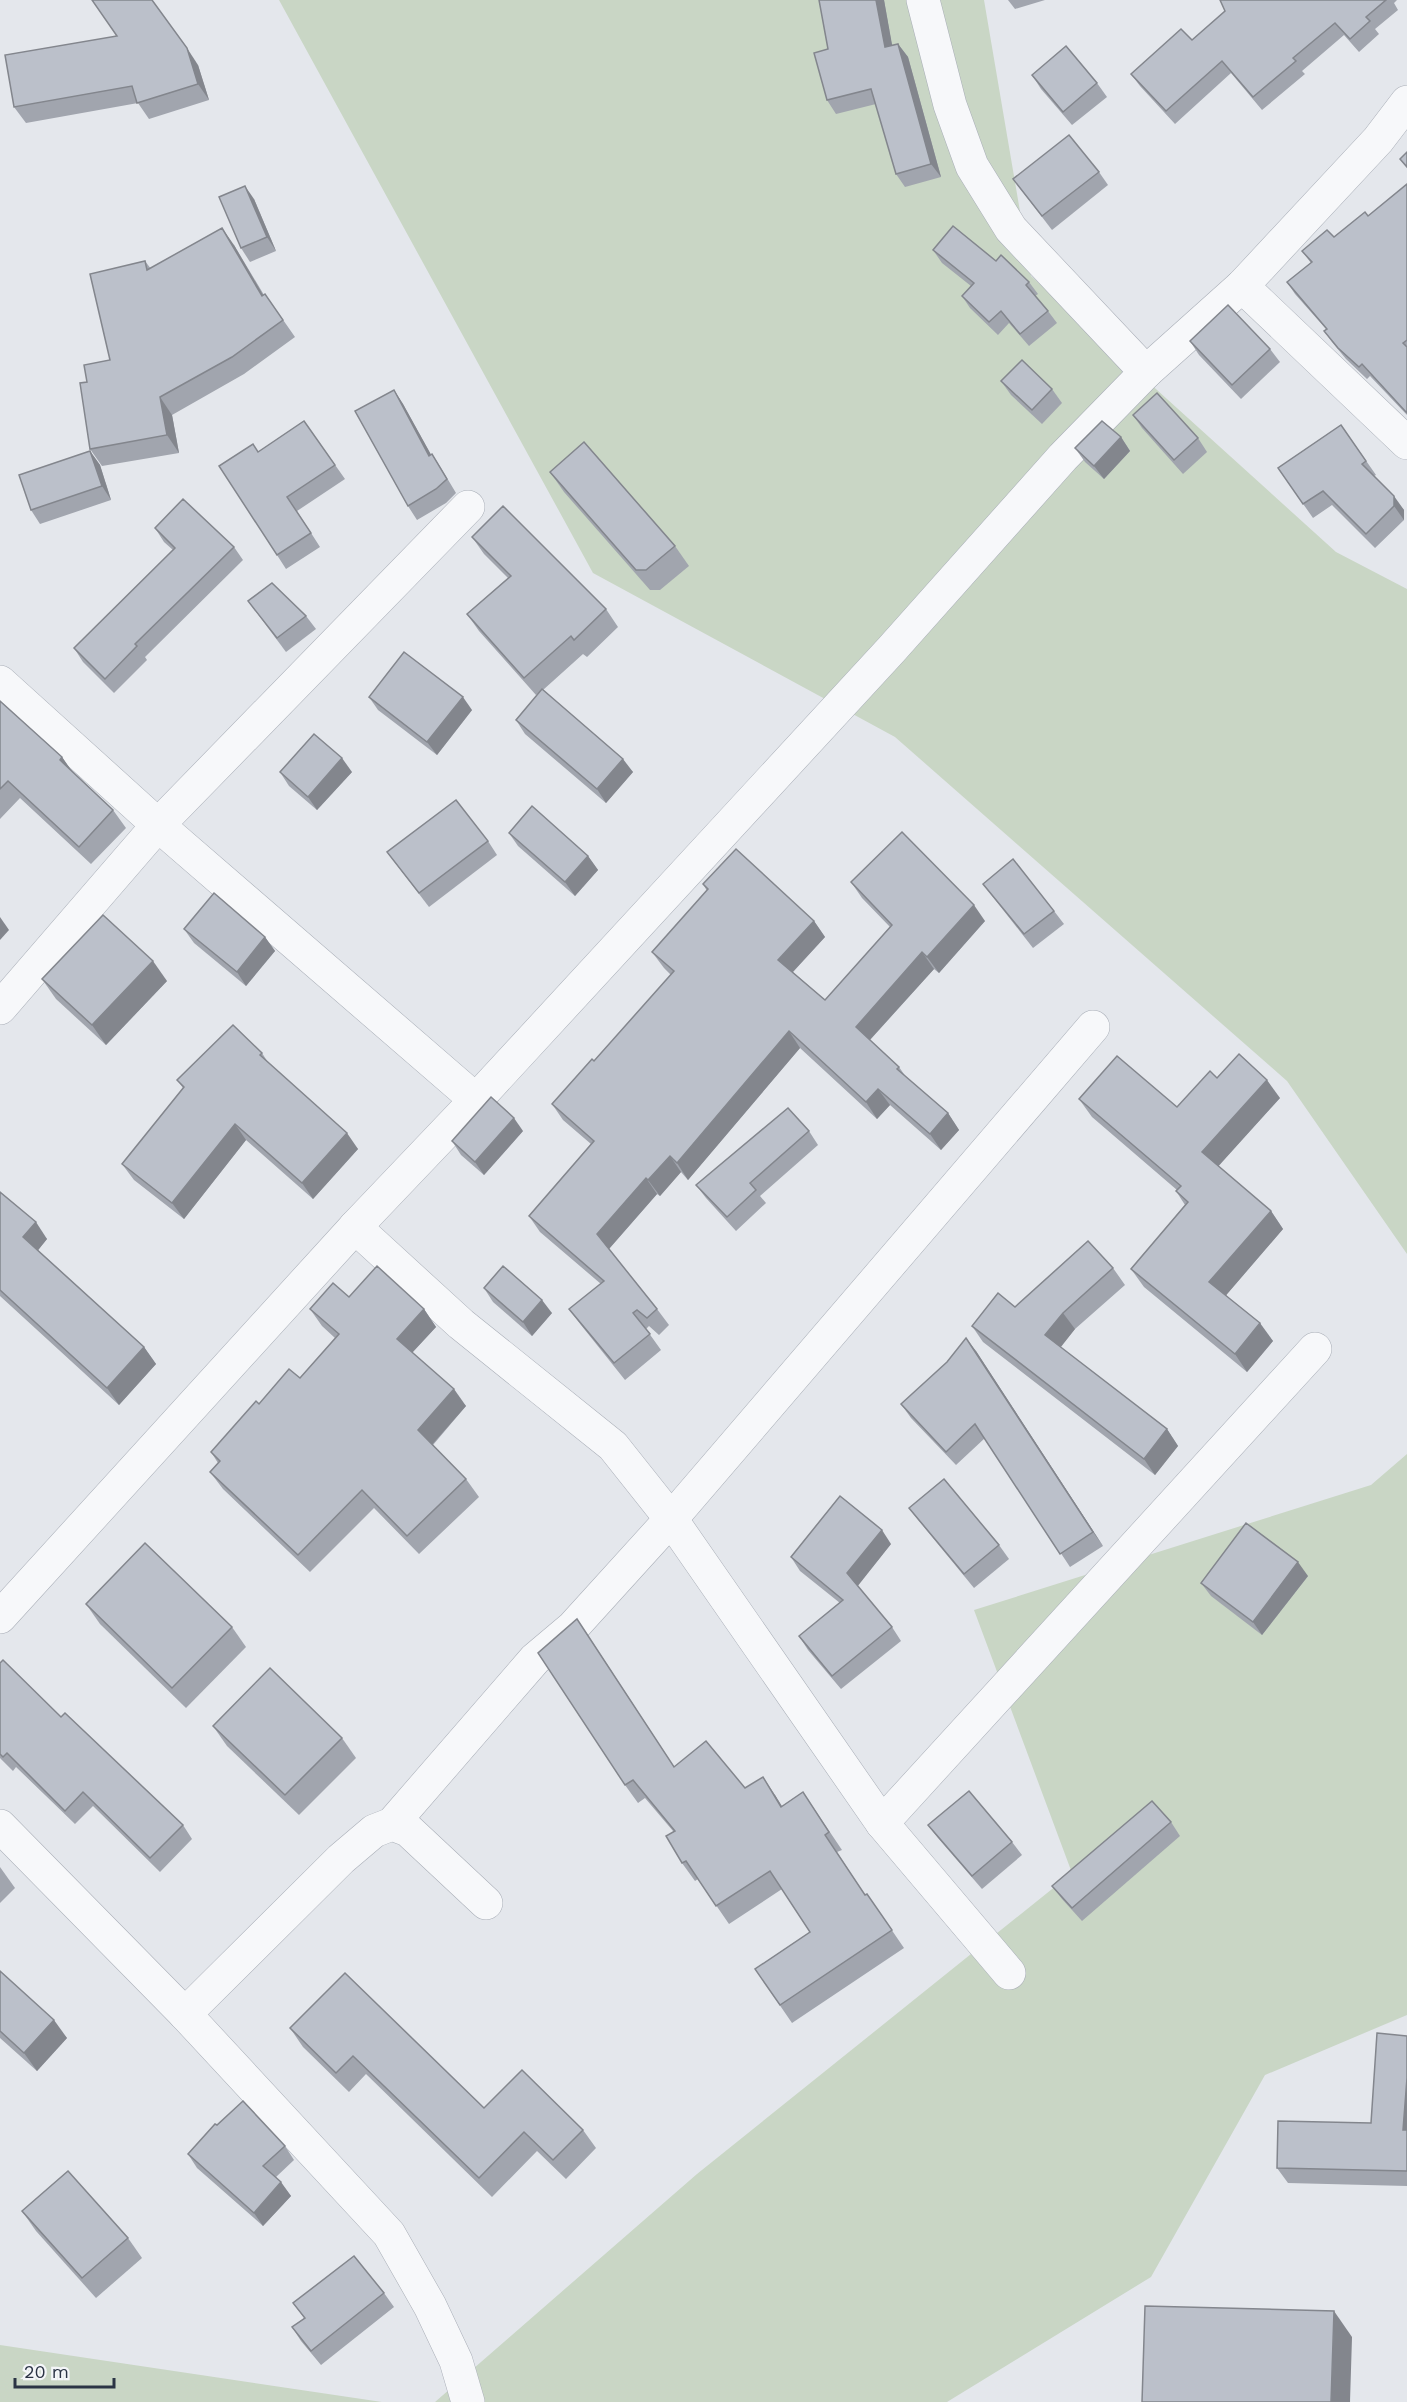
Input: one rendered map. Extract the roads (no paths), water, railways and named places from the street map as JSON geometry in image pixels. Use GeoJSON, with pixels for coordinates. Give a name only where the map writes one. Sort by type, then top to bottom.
{"type":"FeatureCollection","features":[{"type":"Feature","properties":{"kind":"street"},"geometry":{"type":"LineString","coordinates":[[923,0],[950,105],[972,166],[1011,229],[1146,372]]}},
{"type":"Feature","properties":{"kind":"street"},"geometry":{"type":"LineString","coordinates":[[0,1617],[355,1227],[476,1100],[891,650],[1063,457],[1146,372],[1242,286],[1378,140],[1407,102]]}},
{"type":"Feature","properties":{"kind":"street"},"geometry":{"type":"LineString","coordinates":[[1242,286],[1407,443]]}},
{"type":"Feature","properties":{"kind":"street"},"geometry":{"type":"LineString","coordinates":[[0,1008],[158,825],[468,507]]}},
{"type":"Feature","properties":{"kind":"street"},"geometry":{"type":"LineString","coordinates":[[0,682],[158,825],[476,1100]]}},
{"type":"Feature","properties":{"kind":"street"},"geometry":{"type":"LineString","coordinates":[[185,2014],[341,1858],[374,1830],[392,1824],[535,1659],[573,1627],[671,1519],[1093,1027]]}},
{"type":"Feature","properties":{"kind":"street"},"geometry":{"type":"LineString","coordinates":[[355,1227],[461,1324],[613,1446],[671,1519],[882,1823],[1009,1973]]}},
{"type":"Feature","properties":{"kind":"street"},"geometry":{"type":"LineString","coordinates":[[882,1823],[1315,1349]]}},
{"type":"Feature","properties":{"kind":"street"},"geometry":{"type":"LineString","coordinates":[[392,1824],[408,1830],[486,1903]]}},
{"type":"Feature","properties":{"kind":"street"},"geometry":{"type":"LineString","coordinates":[[0,1826],[185,2014],[389,2234],[430,2306],[456,2361],[468,2402]]}}]}
